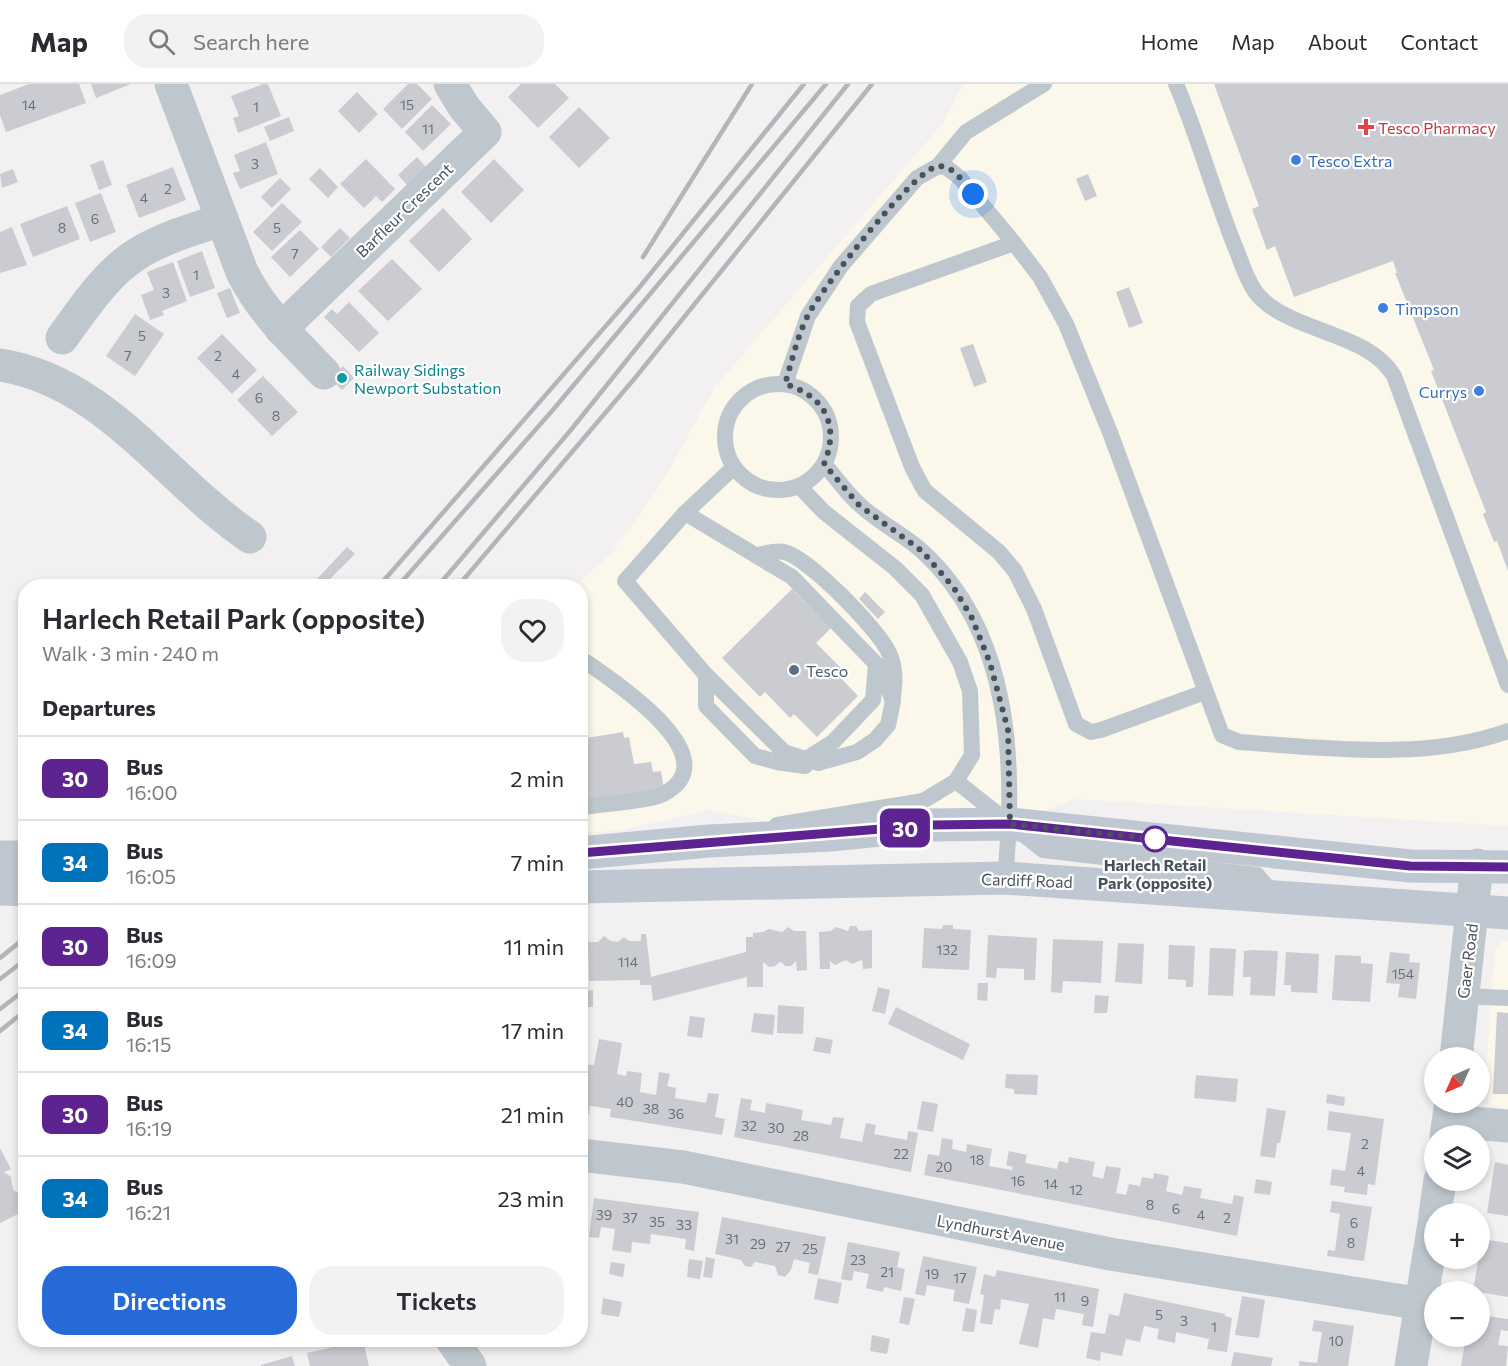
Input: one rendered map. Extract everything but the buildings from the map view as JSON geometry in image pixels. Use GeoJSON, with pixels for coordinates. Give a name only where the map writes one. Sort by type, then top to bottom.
{"type":"FeatureCollection","features":[{"type":"Feature","properties":{"kind":"main road"},"geometry":{"type":"LineString","coordinates":[[588,852],[709,841],[830,835],[931,825],[1010,824],[1410,866],[1492,866]]}},
{"type":"Feature","properties":{"kind":"main road"},"geometry":{"type":"LineString","coordinates":[[0,857],[18,857]]}},
{"type":"Feature","properties":{"kind":"main road","name":"Cardiff Road"},"geometry":{"type":"LineString","coordinates":[[588,887],[1005,878],[1473,913],[1508,913]]}},
{"type":"Feature","properties":{"kind":"main road"},"geometry":{"type":"LineString","coordinates":[[0,889],[18,890]]}},
{"type":"Feature","properties":{"kind":"street"},"geometry":{"type":"LineString","coordinates":[[171,84],[222,220],[252,292],[281,329],[324,373]]}},
{"type":"Feature","properties":{"kind":"street","name":"Barfleur Crescent"},"geometry":{"type":"LineString","coordinates":[[281,329],[485,132],[464,107],[450,84]]}},
{"type":"Feature","properties":{"kind":"street"},"geometry":{"type":"LineString","coordinates":[[62,338],[98,288],[122,263],[157,241],[222,220]]}},
{"type":"Feature","properties":{"kind":"street"},"geometry":{"type":"LineString","coordinates":[[0,365],[44,375],[90,400],[181,483],[250,537]]}},
{"type":"Feature","properties":{"kind":"street","name":"Gaer Road"},"geometry":{"type":"LineString","coordinates":[[1457,1047],[1473,913],[1492,866]]}},
{"type":"Feature","properties":{"kind":"street"},"geometry":{"type":"LineString","coordinates":[[1448,1120],[1508,1126]]}},
{"type":"Feature","properties":{"kind":"street","name":"Lyndhurst Avenue"},"geometry":{"type":"LineString","coordinates":[[588,1156],[683,1167],[1110,1254],[1422,1304]]}},
{"type":"Feature","properties":{"kind":"street"},"geometry":{"type":"LineString","coordinates":[[1411,1366],[1427,1269]]}},
{"type":"Feature","properties":{"kind":"street"},"geometry":{"type":"LineString","coordinates":[[457,1347],[470,1366]]}},
{"type":"Feature","properties":{"kind":"lane"},"geometry":{"type":"LineString","coordinates":[[785,384],[804,325],[823,289],[917,178],[938,166],[966,132],[1044,84]]}},
{"type":"Feature","properties":{"kind":"lane"},"geometry":{"type":"LineString","coordinates":[[1176,84],[1230,235],[1257,294],[1280,311],[1372,354],[1381,360],[1394,376],[1508,685]]}},
{"type":"Feature","properties":{"kind":"lane"},"geometry":{"type":"LineString","coordinates":[[938,166],[946,167],[960,178],[1014,243],[1052,299],[1083,361],[1222,735],[1239,742],[1437,748],[1476,742],[1508,731]]}},
{"type":"Feature","properties":{"kind":"lane"},"geometry":{"type":"LineString","coordinates":[[1014,243],[871,294],[858,306],[857,322],[912,467],[925,491],[999,552],[1015,572],[1034,609],[1076,724],[1091,732],[1101,730],[1205,692]]}},
{"type":"Feature","properties":{"kind":"lane"},"geometry":{"type":"LineString","coordinates":[[770,384],[785,384],[812,396],[828,420],[830,450],[824,464],[813,477],[800,486],[782,490],[763,488],[747,480],[734,467],[725,438],[733,409],[755,389],[770,384]]}},
{"type":"Feature","properties":{"kind":"lane"},"geometry":{"type":"LineString","coordinates":[[824,464],[859,505],[922,551],[954,588],[972,618],[990,663],[1008,730],[1010,824],[1005,878]]}},
{"type":"Feature","properties":{"kind":"lane"},"geometry":{"type":"LineString","coordinates":[[734,467],[685,513],[625,581],[706,675],[706,706],[755,756],[801,767],[812,761],[873,700],[876,663]]}},
{"type":"Feature","properties":{"kind":"lane"},"geometry":{"type":"LineString","coordinates":[[709,841],[807,818],[923,801],[957,782],[972,755],[970,692],[960,662],[922,595],[902,574],[824,512],[800,486]]}},
{"type":"Feature","properties":{"kind":"lane"},"geometry":{"type":"LineString","coordinates":[[685,513],[792,577],[876,663],[893,701]]}},
{"type":"Feature","properties":{"kind":"lane"},"geometry":{"type":"LineString","coordinates":[[756,555],[783,551],[805,562],[870,627],[889,651],[896,673],[888,724],[875,740],[857,752],[812,761]]}},
{"type":"Feature","properties":{"kind":"lane"},"geometry":{"type":"LineString","coordinates":[[588,664],[668,728],[681,747],[685,764],[678,782],[662,795],[588,806]]}},
{"type":"Feature","properties":{"kind":"lane"},"geometry":{"type":"LineString","coordinates":[[957,782],[1043,850],[1257,875],[1275,897]]}},
{"type":"Feature","properties":{"kind":"lane"},"geometry":{"type":"LineString","coordinates":[[1462,996],[1508,998]]}},
{"type":"Feature","properties":{"kind":"shaded area"},"geometry":{"type":"Polygon","coordinates":[[[963,84],[1508,84],[1508,826],[1075,799],[1010,824],[830,835],[710,810],[626,829],[588,833],[588,579],[582,579],[613,552],[665,477],[715,387],[943,123],[963,84]]]}},
{"type":"Feature","properties":{"kind":"shaded area"},"geometry":{"type":"Polygon","coordinates":[[[1503,941],[1508,941],[1508,1110],[1490,1102],[1490,1047],[1488,1047],[1496,948],[1503,941]]]}},
{"type":"Feature","properties":{"kind":"railway"},"geometry":{"type":"LineString","coordinates":[[643,257],[752,84]]}},
{"type":"Feature","properties":{"kind":"railway"},"geometry":{"type":"LineString","coordinates":[[385,579],[638,289],[804,84]]}},
{"type":"Feature","properties":{"kind":"railway"},"geometry":{"type":"LineString","coordinates":[[404,579],[552,411],[826,84]]}},
{"type":"Feature","properties":{"kind":"railway"},"geometry":{"type":"LineString","coordinates":[[444,579],[570,431],[848,84]]}},
{"type":"Feature","properties":{"kind":"railway"},"geometry":{"type":"LineString","coordinates":[[464,579],[635,378],[872,84]]}},
{"type":"Feature","properties":{"kind":"railway"},"geometry":{"type":"LineString","coordinates":[[0,958],[18,943]]}},
{"type":"Feature","properties":{"kind":"railway"},"geometry":{"type":"LineString","coordinates":[[0,979],[18,965]]}},
{"type":"Feature","properties":{"kind":"railway"},"geometry":{"type":"LineString","coordinates":[[0,1009],[18,995]]}},
{"type":"Feature","properties":{"kind":"railway"},"geometry":{"type":"LineString","coordinates":[[0,1031],[18,1016]]}},
{"type":"Feature","properties":{"kind":"bus line","name":"30"},"geometry":{"type":"LineString","coordinates":[[588,852],[709,841],[830,835],[931,825],[1010,824],[1410,866],[1508,867]]}},
{"type":"Feature","properties":{"kind":"place","name":"Tesco Pharmacy"},"geometry":{"type":"Point","coordinates":[1366,127]}},
{"type":"Feature","properties":{"kind":"place","name":"Tesco Extra"},"geometry":{"type":"Point","coordinates":[1296,160]}},
{"type":"Feature","properties":{"kind":"place","name":"Timpson"},"geometry":{"type":"Point","coordinates":[1383,308]}},
{"type":"Feature","properties":{"kind":"place","name":"Railway Sidings Newport Substation"},"geometry":{"type":"Point","coordinates":[342,378]}},
{"type":"Feature","properties":{"kind":"place","name":"Currys"},"geometry":{"type":"Point","coordinates":[1479,391]}},
{"type":"Feature","properties":{"kind":"place","name":"Tesco"},"geometry":{"type":"Point","coordinates":[794,670]}},
{"type":"Feature","properties":{"kind":"place","name":"Harlech Retail Park (opposite)"},"geometry":{"type":"Point","coordinates":[1155,839]}},
{"type":"Feature","properties":{"kind":"route"},"geometry":{"type":"LineString","coordinates":[[973,194],[960,178],[946,167],[938,166],[917,178],[823,289],[796,344],[785,384],[799,388],[812,396],[822,407],[831,435],[830,450],[824,464],[859,505],[922,551],[954,588],[972,618],[990,663],[1008,730],[1010,824],[1155,839]]}}]}
